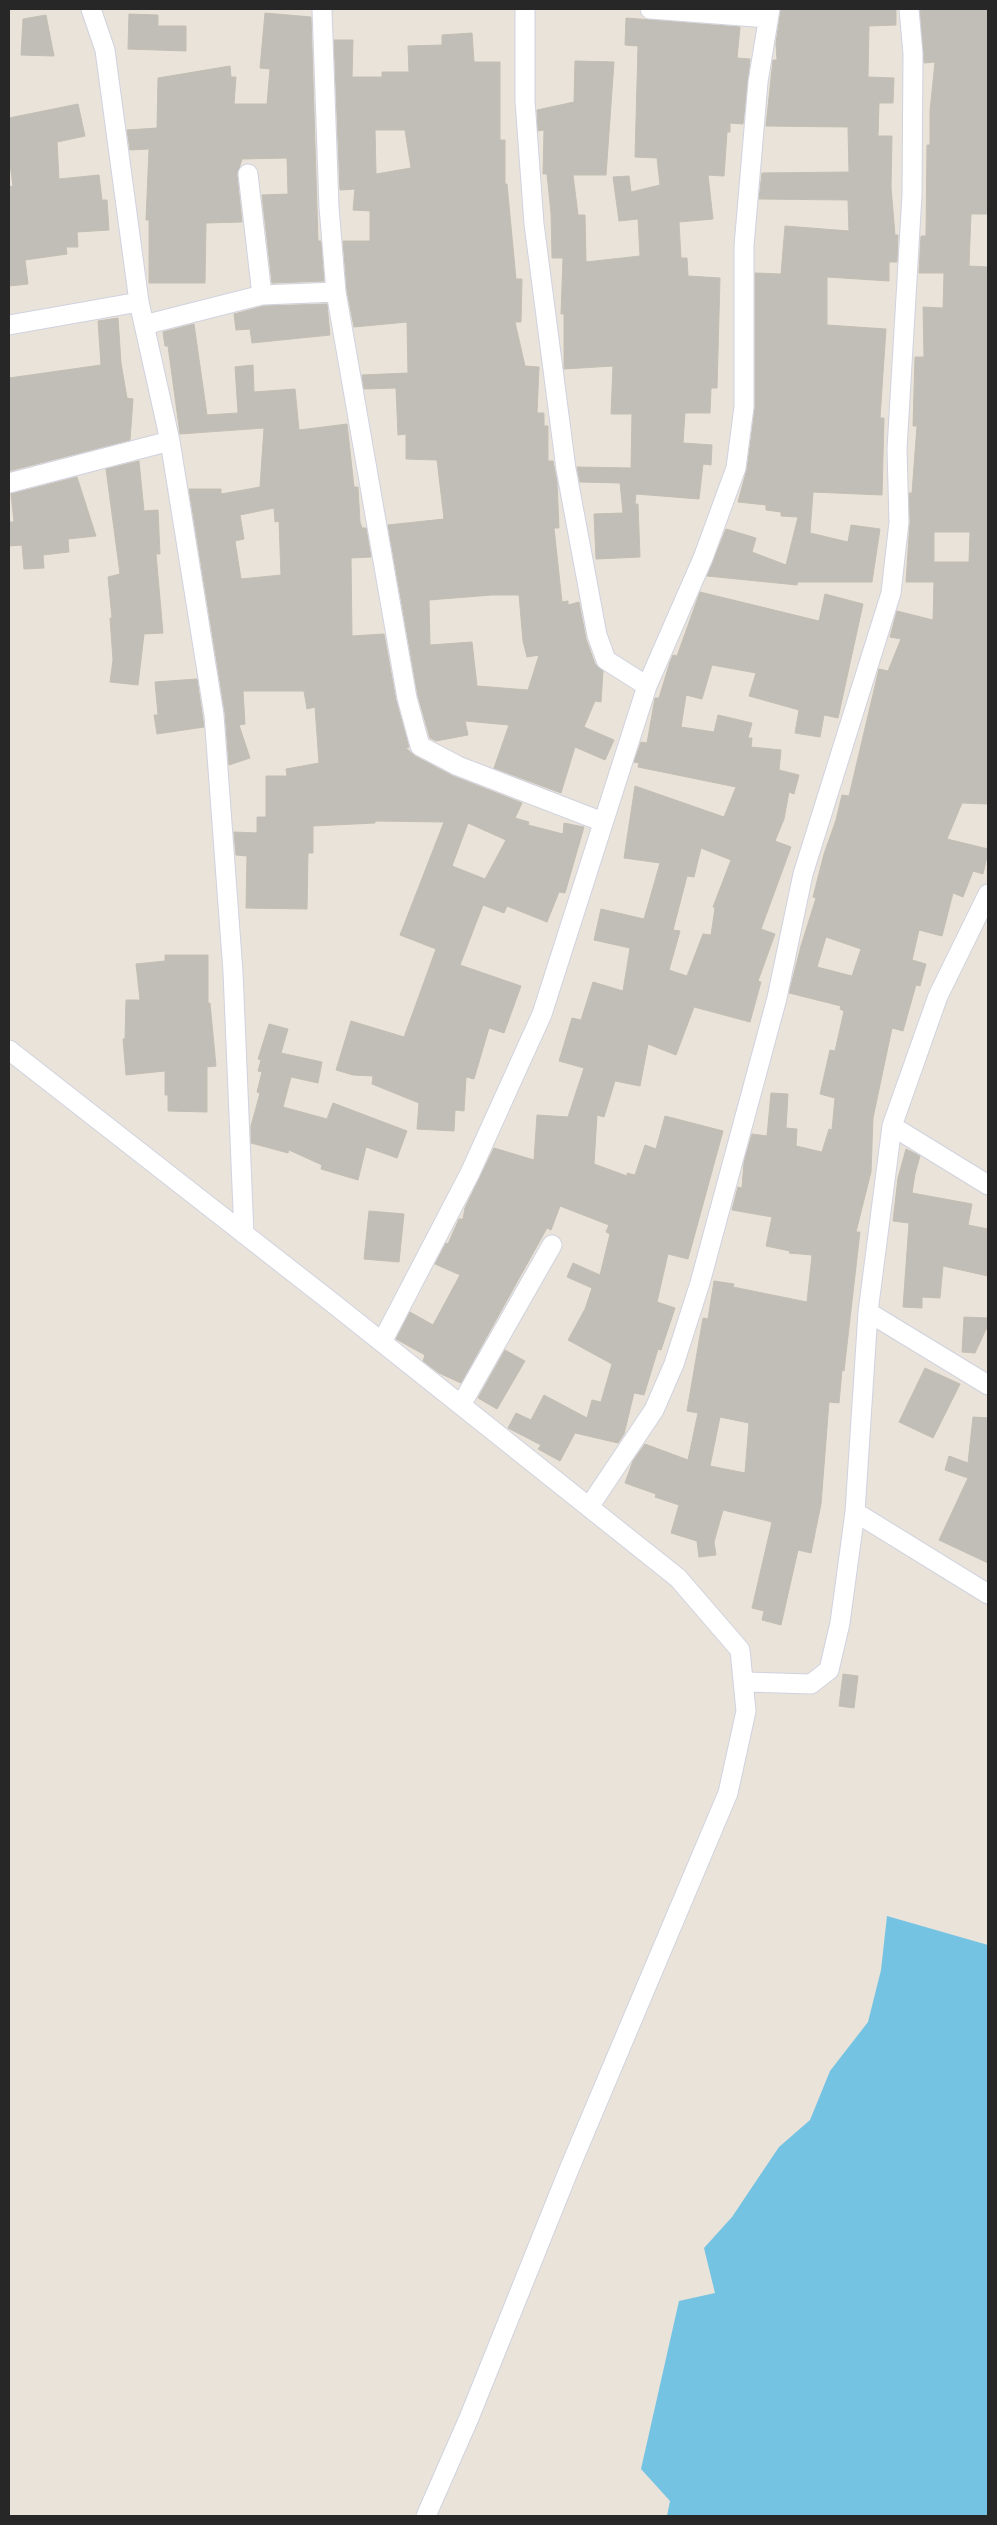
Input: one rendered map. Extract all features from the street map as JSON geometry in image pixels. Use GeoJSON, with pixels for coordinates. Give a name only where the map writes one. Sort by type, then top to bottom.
{"type":"FeatureCollection","features":[{"type":"Feature","properties":{"kind":"street"},"geometry":{"type":"LineString","coordinates":[[91,9],[105,50],[139,302],[170,441],[214,715],[233,972],[244,1234]]}},
{"type":"Feature","properties":{"kind":"street"},"geometry":{"type":"LineString","coordinates":[[322,9],[329,207],[336,292],[407,698],[420,746],[458,766],[603,822]]}},
{"type":"Feature","properties":{"kind":"street"},"geometry":{"type":"LineString","coordinates":[[525,9],[525,101],[534,224],[568,479],[597,635],[606,660],[648,686]]}},
{"type":"Feature","properties":{"kind":"street"},"geometry":{"type":"LineString","coordinates":[[382,1342],[470,1173],[542,1014],[648,686],[703,558],[736,468],[744,407],[744,246],[758,82],[768,14],[650,9]]}},
{"type":"Feature","properties":{"kind":"street"},"geometry":{"type":"LineString","coordinates":[[589,1507],[654,1410],[674,1364],[700,1283],[772,1017],[803,874],[891,593],[899,522],[896,449],[912,195],[913,54],[909,9]]}},
{"type":"Feature","properties":{"kind":"street"},"geometry":{"type":"LineString","coordinates":[[248,174],[262,296]]}},
{"type":"Feature","properties":{"kind":"street"},"geometry":{"type":"LineString","coordinates":[[144,325],[262,296],[336,292]]}},
{"type":"Feature","properties":{"kind":"street"},"geometry":{"type":"LineString","coordinates":[[9,325],[139,302]]}},
{"type":"Feature","properties":{"kind":"street"},"geometry":{"type":"LineString","coordinates":[[9,483],[170,441]]}},
{"type":"Feature","properties":{"kind":"street"},"geometry":{"type":"LineString","coordinates":[[744,1682],[811,1684],[829,1670],[840,1624],[855,1512],[868,1312],[892,1126],[938,996],[988,894]]}},
{"type":"Feature","properties":{"kind":"street"},"geometry":{"type":"LineString","coordinates":[[9,1050],[382,1342],[678,1578],[740,1650],[746,1711],[728,1793],[570,2167],[469,2418],[426,2516]]}},
{"type":"Feature","properties":{"kind":"street"},"geometry":{"type":"LineString","coordinates":[[892,1126],[988,1186]]}},
{"type":"Feature","properties":{"kind":"street"},"geometry":{"type":"LineString","coordinates":[[461,1405],[552,1245]]}},
{"type":"Feature","properties":{"kind":"street"},"geometry":{"type":"LineString","coordinates":[[868,1312],[988,1385]]}},
{"type":"Feature","properties":{"kind":"street"},"geometry":{"type":"LineString","coordinates":[[855,1512],[988,1594]]}},
{"type":"Feature","properties":{"kind":"water"},"geometry":{"type":"Polygon","coordinates":[[[887,1916],[988,1945],[988,2516],[667,2516],[670,2501],[641,2469],[679,2301],[715,2293],[704,2248],[732,2217],[779,2147],[810,2120],[830,2071],[868,2022],[881,1970],[887,1916]]]}},
{"type":"Feature","properties":{"kind":"building"},"geometry":{"type":"Polygon","coordinates":[[[781,9],[896,9],[896,25],[869,26],[868,77],[894,78],[893,103],[879,103],[878,136],[892,136],[891,187],[895,235],[898,235],[897,262],[889,262],[889,281],[827,277],[827,325],[886,329],[880,418],[884,418],[882,495],[813,492],[810,533],[848,542],[851,525],[880,529],[872,582],[798,582],[797,585],[707,576],[726,529],[756,538],[752,552],[786,565],[798,517],[781,516],[781,512],[766,510],[766,505],[738,502],[747,469],[755,408],[755,273],[781,274],[785,226],[849,231],[848,200],[759,199],[762,173],[849,172],[848,127],[766,126],[773,60],[777,60],[776,43],[781,9]]]}},
{"type":"Feature","properties":{"kind":"building"},"geometry":{"type":"Polygon","coordinates":[[[920,9],[988,9],[988,214],[971,214],[969,266],[988,267],[988,804],[962,803],[947,839],[988,849],[988,852],[983,874],[973,871],[963,897],[953,893],[942,936],[919,930],[912,960],[926,964],[920,986],[916,985],[903,1031],[892,1028],[873,1118],[871,1172],[856,1232],[860,1232],[839,1403],[829,1402],[821,1504],[811,1553],[798,1550],[781,1625],[762,1620],[764,1611],[752,1608],[772,1522],[723,1510],[714,1542],[716,1555],[699,1557],[697,1541],[671,1533],[679,1505],[655,1497],[656,1494],[625,1483],[633,1461],[645,1444],[688,1460],[698,1413],[687,1411],[703,1318],[708,1319],[714,1281],[734,1284],[733,1287],[807,1302],[812,1255],[789,1253],[790,1251],[766,1246],[772,1217],[732,1210],[738,1187],[742,1188],[744,1162],[752,1134],[767,1136],[771,1093],[788,1094],[786,1128],[797,1129],[796,1146],[822,1152],[829,1129],[832,1130],[835,1098],[820,1094],[830,1050],[835,1051],[844,1011],[840,1009],[841,1006],[789,993],[816,898],[813,897],[824,854],[836,820],[842,795],[849,796],[879,669],[888,671],[901,639],[890,637],[897,611],[933,620],[934,582],[906,582],[910,522],[909,493],[912,493],[917,426],[913,426],[915,357],[924,357],[923,307],[943,308],[944,273],[919,273],[921,236],[926,236],[927,145],[930,145],[930,111],[935,62],[924,63],[920,9]],[[934,532],[934,562],[969,562],[970,532],[934,532]],[[826,937],[817,967],[852,976],[861,949],[826,937]],[[720,1417],[710,1466],[745,1473],[749,1423],[720,1417]]]}},
{"type":"Feature","properties":{"kind":"building"},"geometry":{"type":"Polygon","coordinates":[[[265,13],[311,17],[318,241],[321,241],[324,281],[272,283],[262,195],[288,194],[287,158],[242,159],[237,175],[242,222],[206,223],[205,283],[149,283],[149,220],[146,220],[149,149],[130,150],[127,130],[157,128],[158,78],[230,66],[231,77],[236,77],[234,104],[267,104],[270,69],[260,68],[265,13]]]}},
{"type":"Feature","properties":{"kind":"building"},"geometry":{"type":"Polygon","coordinates":[[[129,14],[158,15],[158,26],[186,26],[186,51],[128,49],[129,14]]]}},
{"type":"Feature","properties":{"kind":"building"},"geometry":{"type":"Polygon","coordinates":[[[46,15],[54,56],[21,55],[23,19],[46,15]]]}},
{"type":"Feature","properties":{"kind":"building"},"geometry":{"type":"Polygon","coordinates":[[[626,18],[740,27],[737,58],[750,59],[743,124],[730,123],[730,132],[727,132],[724,176],[708,175],[713,219],[679,222],[681,258],[687,258],[688,276],[720,278],[717,388],[711,388],[710,413],[685,413],[683,443],[712,445],[711,465],[703,464],[699,499],[636,494],[635,504],[638,504],[640,557],[596,559],[594,514],[623,513],[620,483],[580,482],[577,467],[631,468],[632,414],[611,414],[613,366],[564,369],[564,314],[561,314],[563,258],[552,258],[551,213],[547,174],[543,174],[544,130],[538,131],[537,110],[574,102],[575,61],[614,62],[606,175],[573,175],[578,215],[585,215],[586,262],[640,256],[638,219],[619,221],[613,177],[629,176],[631,192],[660,185],[657,158],[635,157],[638,46],[625,45],[626,18]]]}},
{"type":"Feature","properties":{"kind":"building"},"geometry":{"type":"Polygon","coordinates":[[[472,33],[474,62],[500,62],[500,140],[505,140],[505,184],[507,184],[516,279],[522,279],[521,322],[515,322],[525,366],[539,367],[537,413],[544,413],[544,426],[548,426],[548,461],[553,461],[557,482],[559,528],[554,528],[562,602],[568,601],[568,605],[579,602],[586,639],[595,664],[603,671],[601,702],[595,701],[584,727],[614,740],[605,760],[575,747],[561,793],[494,768],[509,725],[465,721],[468,735],[436,741],[430,738],[418,696],[388,525],[444,519],[437,460],[406,459],[406,434],[398,435],[396,388],[364,389],[362,375],[408,373],[407,322],[354,327],[347,291],[343,241],[370,241],[370,211],[353,210],[355,189],[340,190],[334,40],[353,40],[352,77],[382,77],[382,72],[409,72],[408,46],[442,45],[442,35],[472,33]],[[375,130],[376,174],[411,168],[405,130],[375,130]],[[519,595],[429,600],[430,645],[472,642],[477,686],[528,690],[539,655],[527,657],[523,641],[519,595]]]}},
{"type":"Feature","properties":{"kind":"building"},"geometry":{"type":"Polygon","coordinates":[[[78,104],[85,136],[57,142],[59,179],[99,175],[102,200],[107,200],[109,230],[77,232],[78,247],[66,247],[67,254],[25,260],[28,284],[9,286],[9,187],[13,186],[9,156],[9,118],[78,104]]]}},
{"type":"Feature","properties":{"kind":"building"},"geometry":{"type":"Polygon","coordinates":[[[327,304],[330,335],[252,343],[250,329],[236,330],[234,314],[264,306],[327,304]]]}},
{"type":"Feature","properties":{"kind":"building"},"geometry":{"type":"Polygon","coordinates":[[[118,318],[121,363],[127,398],[133,399],[130,440],[9,471],[9,378],[101,365],[98,321],[118,318]]]}},
{"type":"Feature","properties":{"kind":"building"},"geometry":{"type":"Polygon","coordinates":[[[194,324],[207,415],[238,413],[235,367],[253,365],[254,392],[295,389],[299,430],[347,424],[354,487],[358,487],[360,522],[362,528],[366,528],[371,557],[351,558],[352,636],[384,634],[396,700],[409,747],[406,748],[415,756],[453,776],[522,803],[515,818],[529,822],[528,825],[563,834],[564,823],[584,827],[565,893],[559,892],[547,922],[507,906],[504,913],[483,905],[460,965],[521,986],[504,1033],[489,1028],[474,1079],[466,1077],[464,1111],[455,1110],[454,1131],[417,1129],[419,1103],[372,1084],[373,1076],[353,1075],[336,1070],[351,1021],[404,1037],[436,949],[400,935],[444,822],[375,821],[375,823],[313,826],[313,853],[308,853],[307,909],[246,908],[247,856],[236,855],[234,832],[257,833],[257,817],[266,817],[266,776],[287,776],[286,769],[319,763],[315,707],[307,709],[304,691],[243,691],[245,724],[239,725],[250,758],[229,765],[225,713],[189,489],[221,489],[221,494],[260,487],[264,428],[180,434],[168,346],[165,346],[163,332],[194,324]],[[274,508],[240,515],[244,539],[235,541],[241,579],[281,575],[279,521],[275,522],[274,508]],[[468,823],[452,866],[485,879],[506,840],[468,823]]]}},
{"type":"Feature","properties":{"kind":"building"},"geometry":{"type":"Polygon","coordinates":[[[139,461],[144,511],[158,510],[160,554],[156,554],[163,633],[144,634],[138,685],[110,682],[113,660],[110,618],[112,618],[108,577],[120,574],[106,469],[139,461]]]}},
{"type":"Feature","properties":{"kind":"building"},"geometry":{"type":"Polygon","coordinates":[[[77,477],[96,536],[68,539],[69,552],[43,555],[44,568],[24,569],[22,545],[9,546],[9,522],[14,522],[11,494],[77,477]]]}},
{"type":"Feature","properties":{"kind":"building"},"geometry":{"type":"Polygon","coordinates":[[[700,592],[819,621],[825,594],[863,604],[838,718],[824,715],[820,737],[795,733],[799,710],[749,696],[756,673],[712,665],[702,699],[686,695],[681,727],[714,732],[718,715],[752,723],[748,738],[752,738],[751,747],[781,750],[779,770],[799,775],[794,794],[789,792],[784,819],[775,841],[791,847],[761,929],[775,934],[758,981],[761,982],[750,1022],[694,1007],[676,1055],[648,1044],[640,1086],[615,1081],[604,1117],[597,1115],[594,1164],[627,1176],[627,1173],[635,1175],[645,1145],[656,1149],[665,1116],[723,1131],[688,1259],[668,1254],[657,1302],[675,1308],[661,1350],[658,1349],[644,1395],[634,1393],[624,1434],[618,1443],[575,1433],[560,1461],[538,1449],[541,1445],[508,1428],[516,1413],[531,1420],[544,1395],[587,1418],[592,1400],[601,1402],[612,1364],[568,1340],[585,1309],[592,1288],[567,1277],[573,1263],[600,1275],[610,1234],[606,1232],[609,1225],[560,1206],[551,1230],[547,1228],[461,1383],[439,1373],[423,1361],[425,1355],[396,1339],[410,1312],[433,1325],[460,1275],[435,1264],[446,1243],[448,1244],[459,1219],[463,1219],[465,1208],[494,1148],[534,1160],[537,1115],[568,1117],[584,1068],[559,1061],[572,1018],[581,1020],[593,982],[623,991],[630,948],[594,940],[601,909],[644,919],[660,863],[624,858],[635,786],[724,817],[736,787],[638,767],[639,763],[634,762],[641,742],[647,743],[655,698],[659,698],[673,655],[677,656],[700,592]],[[701,848],[694,877],[687,876],[673,930],[680,931],[669,970],[687,976],[703,934],[711,935],[715,908],[713,907],[731,860],[701,848]]]}},
{"type":"Feature","properties":{"kind":"building"},"geometry":{"type":"Polygon","coordinates":[[[197,679],[204,727],[157,734],[154,715],[158,715],[155,682],[197,679]]]}},
{"type":"Feature","properties":{"kind":"building"},"geometry":{"type":"Polygon","coordinates":[[[165,955],[208,955],[208,1003],[210,1003],[216,1066],[207,1067],[207,1112],[168,1111],[168,1095],[165,1095],[165,1071],[126,1075],[123,1039],[125,1039],[126,1000],[140,1000],[136,964],[165,961],[165,955]]]}},
{"type":"Feature","properties":{"kind":"building"},"geometry":{"type":"Polygon","coordinates":[[[269,1024],[288,1029],[281,1053],[322,1062],[318,1083],[291,1077],[283,1107],[327,1119],[333,1103],[407,1131],[397,1158],[366,1147],[358,1180],[321,1169],[322,1165],[289,1150],[288,1153],[251,1143],[251,1126],[260,1093],[257,1092],[262,1072],[258,1071],[261,1060],[258,1059],[269,1024]]]}},
{"type":"Feature","properties":{"kind":"building"},"geometry":{"type":"Polygon","coordinates":[[[906,1149],[920,1156],[912,1193],[972,1204],[968,1225],[988,1229],[988,1276],[943,1266],[940,1298],[922,1297],[922,1308],[903,1307],[909,1223],[893,1221],[898,1178],[906,1149]]]}},
{"type":"Feature","properties":{"kind":"building"},"geometry":{"type":"Polygon","coordinates":[[[369,1211],[404,1214],[399,1262],[364,1259],[369,1211]]]}},
{"type":"Feature","properties":{"kind":"building"},"geometry":{"type":"Polygon","coordinates":[[[964,1317],[988,1318],[988,1325],[975,1353],[962,1352],[964,1317]]]}},
{"type":"Feature","properties":{"kind":"building"},"geometry":{"type":"Polygon","coordinates":[[[505,1350],[525,1361],[497,1409],[478,1398],[505,1350]]]}},
{"type":"Feature","properties":{"kind":"building"},"geometry":{"type":"Polygon","coordinates":[[[925,1368],[960,1384],[933,1438],[899,1422],[925,1368]]]}},
{"type":"Feature","properties":{"kind":"building"},"geometry":{"type":"Polygon","coordinates":[[[973,1417],[988,1418],[988,1563],[939,1540],[968,1478],[945,1470],[949,1456],[968,1463],[973,1417]]]}},
{"type":"Feature","properties":{"kind":"building"},"geometry":{"type":"Polygon","coordinates":[[[843,1674],[858,1676],[854,1708],[839,1706],[843,1674]]]}}]}
